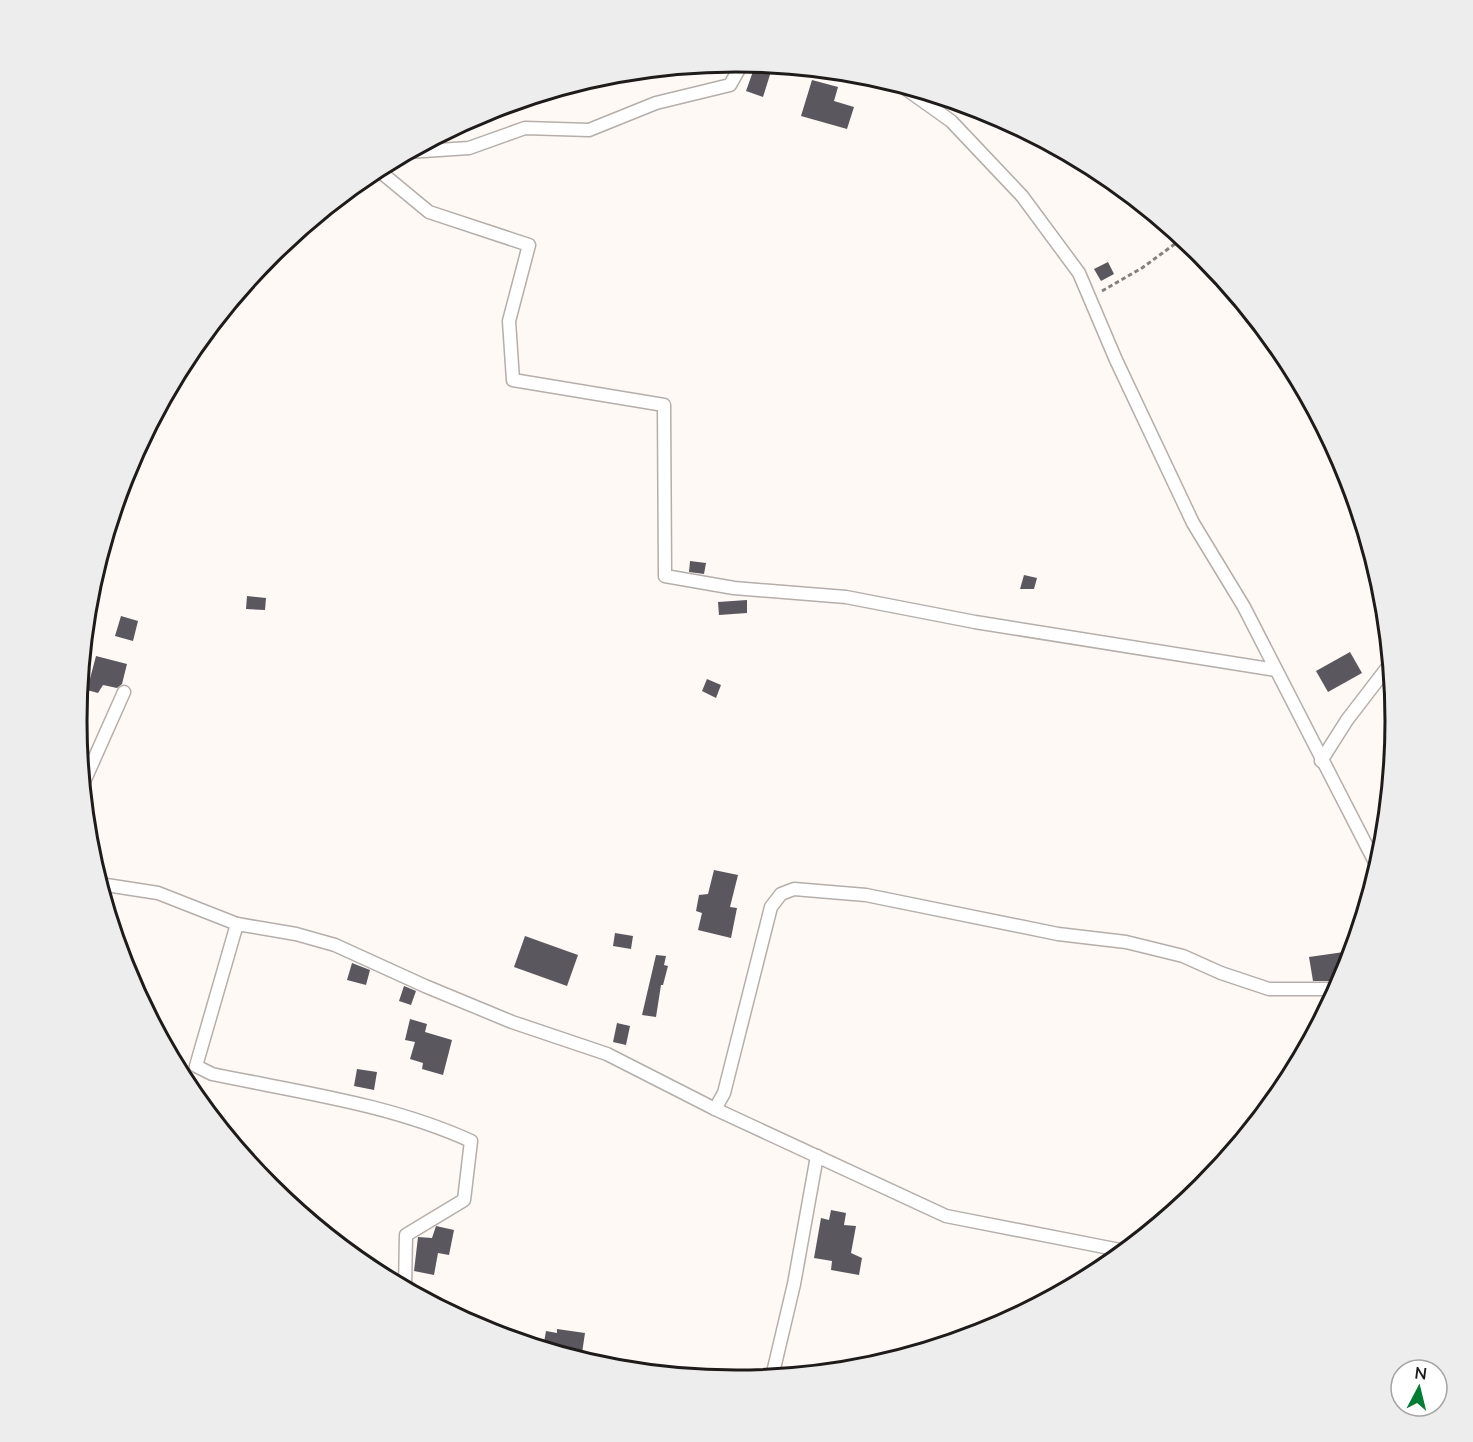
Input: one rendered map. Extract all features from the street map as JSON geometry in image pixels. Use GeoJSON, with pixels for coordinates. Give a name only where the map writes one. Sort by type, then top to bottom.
{"type":"FeatureCollection","features":[{"type":"Feature","properties":{"kind":"street"},"geometry":{"type":"LineString","coordinates":[[427,151],[469,148],[525,128],[589,130],[656,103],[730,85],[737,72]]}},
{"type":"Feature","properties":{"kind":"street"},"geometry":{"type":"LineString","coordinates":[[919,99],[951,121],[1022,196],[1079,273],[1192,523],[1244,607],[1371,855]]}},
{"type":"Feature","properties":{"kind":"street"},"geometry":{"type":"LineString","coordinates":[[385,176],[429,212],[529,245],[509,321],[513,380],[664,405],[665,576],[734,588],[846,597],[975,622],[1276,670]]}},
{"type":"Feature","properties":{"kind":"street"},"geometry":{"type":"LineString","coordinates":[[1321,761],[1347,720],[1383,673]]}},
{"type":"Feature","properties":{"kind":"street"},"geometry":{"type":"LineString","coordinates":[[90,769],[124,692]]}},
{"type":"Feature","properties":{"kind":"street"},"geometry":{"type":"LineString","coordinates":[[109,885],[158,893],[237,924],[296,934],[335,945],[501,1017],[607,1054],[715,1109],[946,1216],[1114,1249]]}},
{"type":"Feature","properties":{"kind":"street"},"geometry":{"type":"LineString","coordinates":[[715,1109],[724,1093],[771,907],[781,894],[794,889],[866,896],[1058,934],[1126,942],[1182,956],[1221,973],[1269,989],[1327,989]]}},
{"type":"Feature","properties":{"kind":"street"},"geometry":{"type":"LineString","coordinates":[[237,924],[196,1066],[212,1074],[346,1101],[420,1122],[471,1141],[464,1200],[406,1235],[405,1279]]}},
{"type":"Feature","properties":{"kind":"street"},"geometry":{"type":"LineString","coordinates":[[774,1369],[794,1284],[817,1156]]}},
{"type":"Feature","properties":{"kind":"path"},"geometry":{"type":"LineString","coordinates":[[1090,298],[1142,268],[1175,244]]}},
{"type":"Feature","properties":{"kind":"building"},"geometry":{"type":"Polygon","coordinates":[[[753,72],[771,73],[763,97],[746,91],[753,72]]]}},
{"type":"Feature","properties":{"kind":"building"},"geometry":{"type":"Polygon","coordinates":[[[812,80],[838,87],[834,101],[854,107],[847,129],[801,116],[812,80]]]}},
{"type":"Feature","properties":{"kind":"building"},"geometry":{"type":"Polygon","coordinates":[[[1108,262],[1114,274],[1101,281],[1094,269],[1108,262]]]}},
{"type":"Feature","properties":{"kind":"building"},"geometry":{"type":"Polygon","coordinates":[[[690,561],[706,563],[704,574],[689,572],[690,561]]]}},
{"type":"Feature","properties":{"kind":"building"},"geometry":{"type":"Polygon","coordinates":[[[1024,575],[1037,578],[1034,589],[1020,589],[1024,575]]]}},
{"type":"Feature","properties":{"kind":"building"},"geometry":{"type":"Polygon","coordinates":[[[247,596],[266,598],[265,610],[246,609],[247,596]]]}},
{"type":"Feature","properties":{"kind":"building"},"geometry":{"type":"Polygon","coordinates":[[[747,600],[747,613],[719,615],[718,602],[747,600]]]}},
{"type":"Feature","properties":{"kind":"building"},"geometry":{"type":"Polygon","coordinates":[[[121,616],[138,621],[133,641],[115,636],[121,616]]]}},
{"type":"Feature","properties":{"kind":"building"},"geometry":{"type":"Polygon","coordinates":[[[1350,652],[1362,673],[1328,692],[1316,671],[1350,652]]]}},
{"type":"Feature","properties":{"kind":"building"},"geometry":{"type":"Polygon","coordinates":[[[96,656],[127,664],[122,684],[117,688],[103,685],[98,693],[88,690],[96,656]]]}},
{"type":"Feature","properties":{"kind":"building"},"geometry":{"type":"Polygon","coordinates":[[[707,679],[721,685],[716,698],[702,691],[707,679]]]}},
{"type":"Feature","properties":{"kind":"building"},"geometry":{"type":"Polygon","coordinates":[[[714,870],[738,875],[730,907],[737,908],[731,938],[698,930],[702,913],[696,911],[699,895],[708,894],[714,870]]]}},
{"type":"Feature","properties":{"kind":"building"},"geometry":{"type":"Polygon","coordinates":[[[615,933],[633,936],[631,949],[613,946],[615,933]]]}},
{"type":"Feature","properties":{"kind":"building"},"geometry":{"type":"Polygon","coordinates":[[[525,936],[578,955],[567,986],[514,967],[525,936]]]}},
{"type":"Feature","properties":{"kind":"building"},"geometry":{"type":"Polygon","coordinates":[[[1342,952],[1331,981],[1313,981],[1309,957],[1342,952]]]}},
{"type":"Feature","properties":{"kind":"building"},"geometry":{"type":"Polygon","coordinates":[[[656,955],[666,956],[664,965],[668,966],[663,985],[661,985],[656,1017],[642,1015],[656,955]]]}},
{"type":"Feature","properties":{"kind":"building"},"geometry":{"type":"Polygon","coordinates":[[[352,963],[370,970],[366,985],[347,980],[352,963]]]}},
{"type":"Feature","properties":{"kind":"building"},"geometry":{"type":"Polygon","coordinates":[[[404,986],[416,991],[411,1005],[399,1001],[404,986]]]}},
{"type":"Feature","properties":{"kind":"building"},"geometry":{"type":"Polygon","coordinates":[[[410,1019],[427,1024],[425,1032],[452,1040],[443,1075],[422,1069],[423,1063],[410,1059],[415,1042],[405,1040],[410,1019]]]}},
{"type":"Feature","properties":{"kind":"building"},"geometry":{"type":"Polygon","coordinates":[[[617,1023],[630,1026],[626,1045],[613,1042],[617,1023]]]}},
{"type":"Feature","properties":{"kind":"building"},"geometry":{"type":"Polygon","coordinates":[[[357,1069],[377,1072],[374,1090],[354,1086],[357,1069]]]}},
{"type":"Feature","properties":{"kind":"building"},"geometry":{"type":"Polygon","coordinates":[[[831,1210],[846,1213],[844,1225],[856,1226],[851,1253],[862,1258],[859,1275],[831,1270],[832,1261],[814,1258],[821,1218],[829,1220],[831,1210]]]}},
{"type":"Feature","properties":{"kind":"building"},"geometry":{"type":"Polygon","coordinates":[[[436,1226],[454,1230],[449,1255],[438,1253],[434,1275],[414,1271],[418,1237],[432,1238],[436,1226]]]}},
{"type":"Feature","properties":{"kind":"building"},"geometry":{"type":"Polygon","coordinates":[[[557,1329],[585,1333],[582,1351],[544,1341],[546,1331],[557,1333],[557,1329]]]}}]}
